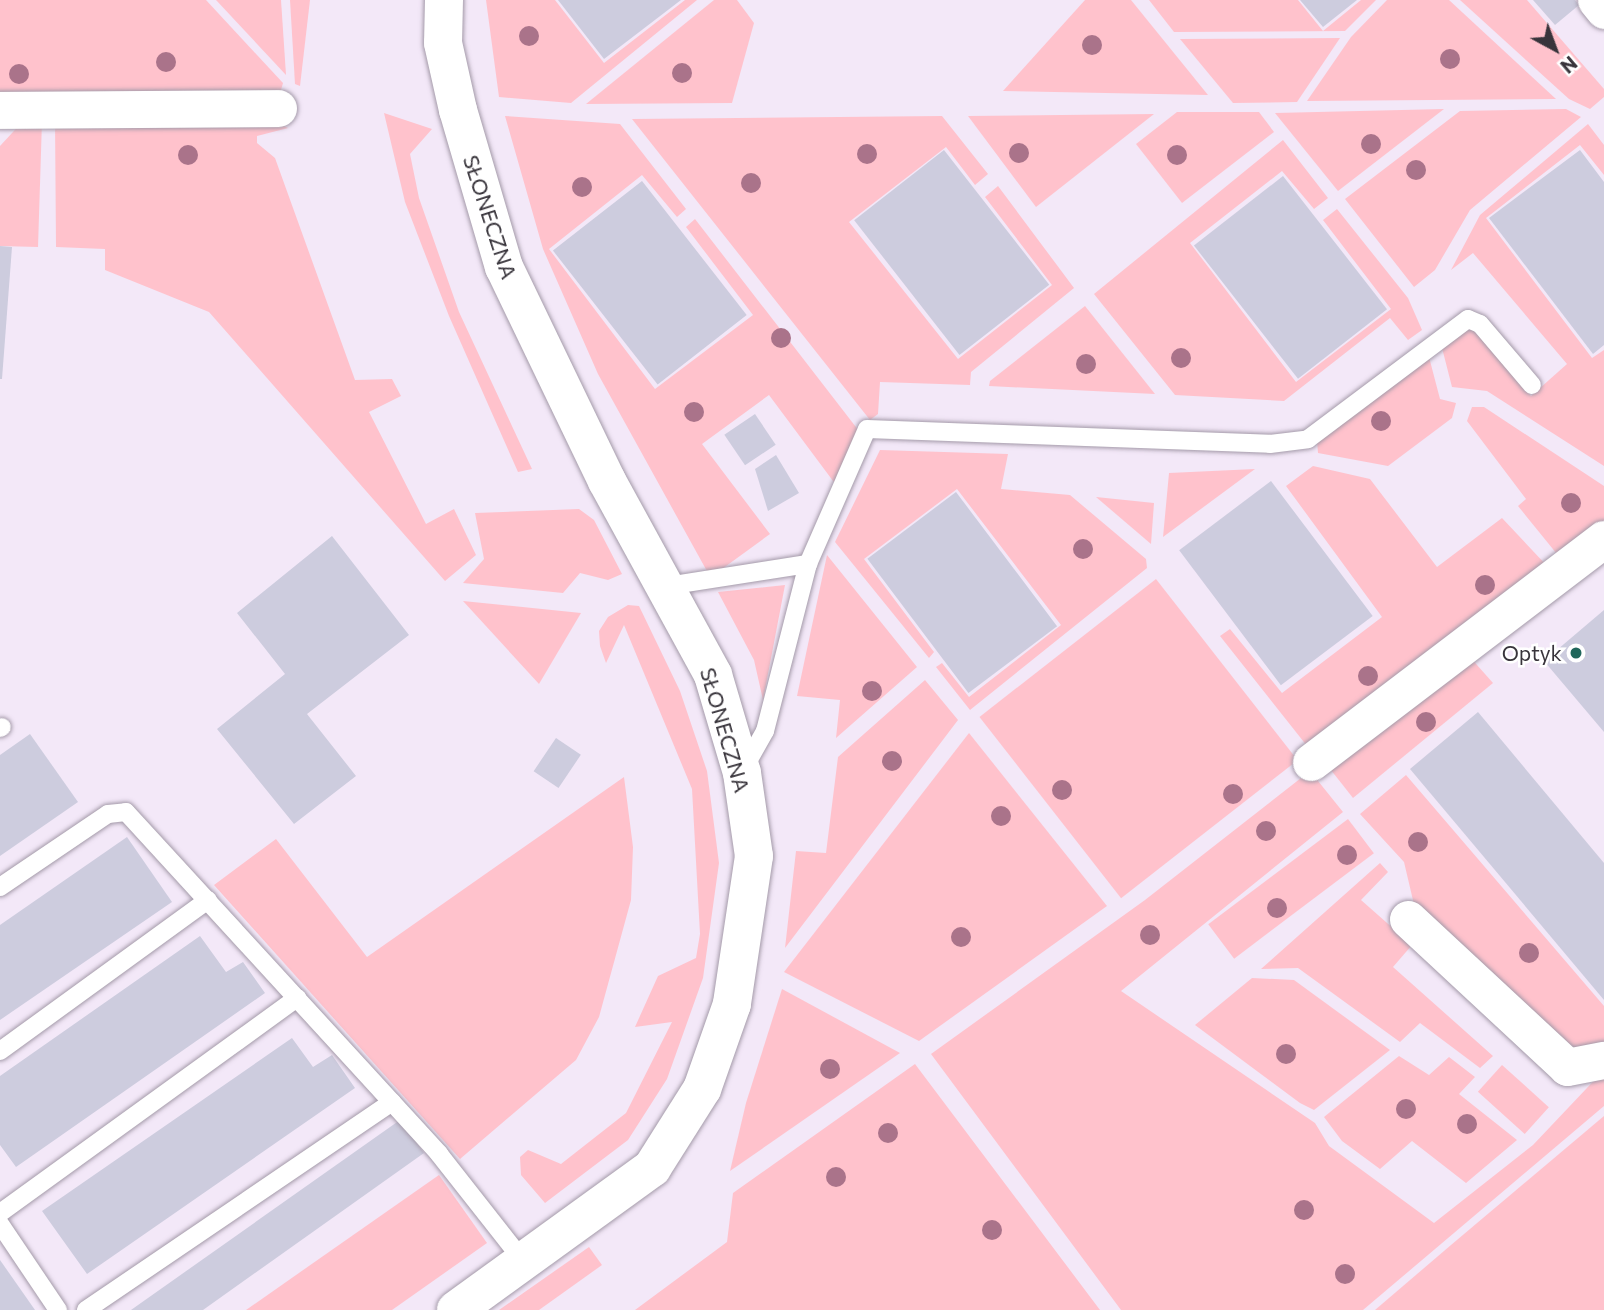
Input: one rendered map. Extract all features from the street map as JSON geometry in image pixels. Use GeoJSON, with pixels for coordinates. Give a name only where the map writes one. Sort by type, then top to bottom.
{"type":"FeatureCollection","features":[{"type":"Feature","properties":{"kind":"street","name":"SŁONECZNA"},"geometry":{"type":"LineString","coordinates":[[444,0],[443,43],[455,97],[503,267],[594,457],[667,586],[713,675],[742,773],[754,856],[748,929],[732,1004],[702,1088],[652,1168],[456,1310]]}},
{"type":"Feature","properties":{"kind":"street"},"geometry":{"type":"LineString","coordinates":[[1596,0],[1604,10]]}},
{"type":"Feature","properties":{"kind":"street"},"geometry":{"type":"LineString","coordinates":[[0,110],[278,108]]}},
{"type":"Feature","properties":{"kind":"street"},"geometry":{"type":"LineString","coordinates":[[1311,762],[1604,539]]}},
{"type":"Feature","properties":{"kind":"street"},"geometry":{"type":"LineString","coordinates":[[1408,919],[1567,1067],[1604,1060]]}},
{"type":"Feature","properties":{"kind":"lane"},"geometry":{"type":"LineString","coordinates":[[742,773],[765,731],[808,564],[867,429],[1270,444],[1308,439],[1468,319],[1480,324],[1532,385]]}},
{"type":"Feature","properties":{"kind":"lane"},"geometry":{"type":"LineString","coordinates":[[667,586],[808,564]]}},
{"type":"Feature","properties":{"kind":"lane"},"geometry":{"type":"LineString","coordinates":[[0,887],[118,810],[133,818],[392,1102],[524,1262]]}},
{"type":"Feature","properties":{"kind":"lane"},"geometry":{"type":"LineString","coordinates":[[0,1051],[208,900]]}},
{"type":"Feature","properties":{"kind":"lane"},"geometry":{"type":"LineString","coordinates":[[0,1213],[297,998]]}},
{"type":"Feature","properties":{"kind":"lane"},"geometry":{"type":"LineString","coordinates":[[86,1310],[392,1102]]}},
{"type":"Feature","properties":{"kind":"lane"},"geometry":{"type":"LineString","coordinates":[[0,1224],[58,1310]]}},
{"type":"Feature","properties":{"kind":"shaded area"},"geometry":{"type":"Polygon","coordinates":[[[0,0],[206,0],[283,83],[277,104],[0,102],[0,0]]]}},
{"type":"Feature","properties":{"kind":"shaded area"},"geometry":{"type":"Polygon","coordinates":[[[216,0],[281,0],[286,75],[216,0]]]}},
{"type":"Feature","properties":{"kind":"shaded area"},"geometry":{"type":"Polygon","coordinates":[[[290,0],[310,0],[300,86],[295,84],[290,0]]]}},
{"type":"Feature","properties":{"kind":"shaded area"},"geometry":{"type":"Polygon","coordinates":[[[486,0],[555,0],[604,63],[685,0],[697,0],[571,103],[499,97],[486,0]]]}},
{"type":"Feature","properties":{"kind":"shaded area"},"geometry":{"type":"Polygon","coordinates":[[[714,0],[737,0],[754,23],[732,103],[586,104],[714,0]]]}},
{"type":"Feature","properties":{"kind":"shaded area"},"geometry":{"type":"Polygon","coordinates":[[[1085,0],[1131,0],[1208,95],[1003,91],[1085,0]]]}},
{"type":"Feature","properties":{"kind":"shaded area"},"geometry":{"type":"Polygon","coordinates":[[[1149,0],[1298,0],[1323,31],[1361,0],[1376,0],[1345,31],[1174,32],[1149,0]]]}},
{"type":"Feature","properties":{"kind":"shaded area"},"geometry":{"type":"Polygon","coordinates":[[[1387,0],[1449,0],[1556,99],[1307,101],[1351,37],[1387,0]]]}},
{"type":"Feature","properties":{"kind":"shaded area"},"geometry":{"type":"Polygon","coordinates":[[[1460,0],[1527,0],[1604,89],[1604,97],[1590,109],[1569,99],[1460,0]]]}},
{"type":"Feature","properties":{"kind":"shaded area"},"geometry":{"type":"Polygon","coordinates":[[[1340,38],[1297,102],[1233,103],[1180,39],[1340,38]]]}},
{"type":"Feature","properties":{"kind":"shaded area"},"geometry":{"type":"Polygon","coordinates":[[[1444,109],[1338,191],[1275,113],[1444,109]]]}},
{"type":"Feature","properties":{"kind":"shaded area"},"geometry":{"type":"Polygon","coordinates":[[[1566,109],[1581,117],[1470,210],[1435,270],[1414,287],[1345,199],[1460,111],[1566,109]]]}},
{"type":"Feature","properties":{"kind":"shaded area"},"geometry":{"type":"Polygon","coordinates":[[[1177,112],[1259,112],[1274,132],[1182,203],[1136,144],[1177,112]]]}},
{"type":"Feature","properties":{"kind":"shaded area"},"geometry":{"type":"Polygon","coordinates":[[[384,113],[432,129],[410,154],[419,198],[459,312],[532,469],[518,472],[449,316],[405,202],[384,113]]]}},
{"type":"Feature","properties":{"kind":"shaded area"},"geometry":{"type":"Polygon","coordinates":[[[1154,114],[1036,207],[968,116],[1154,114]]]}},
{"type":"Feature","properties":{"kind":"shaded area"},"geometry":{"type":"Polygon","coordinates":[[[263,116],[288,128],[257,136],[257,143],[275,158],[355,380],[392,379],[401,396],[369,412],[426,524],[454,509],[476,555],[445,581],[209,312],[105,270],[105,249],[56,247],[55,120],[263,116]]]}},
{"type":"Feature","properties":{"kind":"shaded area"},"geometry":{"type":"Polygon","coordinates":[[[505,116],[620,124],[686,209],[677,217],[642,175],[549,249],[655,389],[753,315],[686,227],[695,219],[859,431],[836,485],[769,395],[702,444],[770,534],[722,569],[708,573],[598,374],[543,249],[505,116]]]}},
{"type":"Feature","properties":{"kind":"shaded area"},"geometry":{"type":"Polygon","coordinates":[[[942,116],[988,174],[975,185],[946,147],[849,222],[958,359],[1052,285],[985,197],[998,186],[1074,288],[971,372],[970,385],[880,382],[878,414],[870,420],[632,119],[942,116]]]}},
{"type":"Feature","properties":{"kind":"shaded area"},"geometry":{"type":"Polygon","coordinates":[[[25,119],[42,121],[38,247],[0,246],[0,146],[25,119]]]}},
{"type":"Feature","properties":{"kind":"shaded area"},"geometry":{"type":"Polygon","coordinates":[[[1588,124],[1604,145],[1604,175],[1580,145],[1486,218],[1592,358],[1604,350],[1604,466],[1487,391],[1452,387],[1441,344],[1468,328],[1478,333],[1531,396],[1567,364],[1473,253],[1451,270],[1480,215],[1588,124]]]}},
{"type":"Feature","properties":{"kind":"shaded area"},"geometry":{"type":"Polygon","coordinates":[[[1283,140],[1328,198],[1314,209],[1282,171],[1190,243],[1296,382],[1391,309],[1323,220],[1337,209],[1408,298],[1422,330],[1408,340],[1390,318],[1284,401],[1175,395],[1094,294],[1283,140]]]}},
{"type":"Feature","properties":{"kind":"shaded area"},"geometry":{"type":"Polygon","coordinates":[[[1085,306],[1155,394],[989,386],[990,381],[1085,306]]]}},
{"type":"Feature","properties":{"kind":"shaded area"},"geometry":{"type":"Polygon","coordinates":[[[1429,357],[1440,399],[1456,403],[1452,418],[1388,466],[1318,453],[1317,441],[1429,357]]]}},
{"type":"Feature","properties":{"kind":"shaded area"},"geometry":{"type":"Polygon","coordinates":[[[1472,407],[1484,407],[1604,486],[1604,525],[1561,559],[1518,506],[1526,499],[1467,421],[1472,407]]]}},
{"type":"Feature","properties":{"kind":"shaded area"},"geometry":{"type":"Polygon","coordinates":[[[880,450],[1008,454],[1001,489],[1070,495],[1146,559],[1147,568],[970,710],[936,667],[942,663],[969,697],[1061,625],[957,489],[864,559],[934,652],[929,658],[835,542],[880,450]]]}},
{"type":"Feature","properties":{"kind":"shaded area"},"geometry":{"type":"Polygon","coordinates":[[[1313,466],[1370,479],[1437,567],[1502,518],[1549,568],[1311,751],[1220,636],[1230,629],[1282,693],[1382,617],[1286,486],[1313,466]]]}},
{"type":"Feature","properties":{"kind":"shaded area"},"geometry":{"type":"Polygon","coordinates":[[[1255,469],[1163,537],[1169,473],[1255,469]]]}},
{"type":"Feature","properties":{"kind":"shaded area"},"geometry":{"type":"Polygon","coordinates":[[[1096,497],[1154,503],[1151,544],[1096,497]]]}},
{"type":"Feature","properties":{"kind":"shaded area"},"geometry":{"type":"Polygon","coordinates":[[[579,509],[594,520],[622,574],[608,580],[580,573],[563,593],[463,583],[484,559],[475,513],[579,509]]]}},
{"type":"Feature","properties":{"kind":"shaded area"},"geometry":{"type":"Polygon","coordinates":[[[827,555],[917,667],[836,738],[840,700],[797,696],[827,555]]]}},
{"type":"Feature","properties":{"kind":"shaded area"},"geometry":{"type":"Polygon","coordinates":[[[1156,579],[1298,760],[1121,898],[979,717],[1156,579]]]}},
{"type":"Feature","properties":{"kind":"shaded area"},"geometry":{"type":"Polygon","coordinates":[[[785,585],[763,700],[754,660],[718,592],[785,585]]]}},
{"type":"Feature","properties":{"kind":"shaded area"},"geometry":{"type":"Polygon","coordinates":[[[463,601],[581,613],[539,684],[463,601]]]}},
{"type":"Feature","properties":{"kind":"shaded area"},"geometry":{"type":"Polygon","coordinates":[[[628,605],[639,606],[680,691],[707,771],[719,863],[703,978],[667,1079],[628,1140],[545,1203],[521,1175],[520,1157],[528,1150],[561,1164],[626,1113],[672,1022],[635,1027],[658,976],[696,958],[700,934],[692,789],[624,625],[606,663],[600,646],[599,631],[608,617],[628,605]]]}},
{"type":"Feature","properties":{"kind":"shaded area"},"geometry":{"type":"Polygon","coordinates":[[[1469,656],[1493,683],[1353,798],[1327,765],[1469,656]]]}},
{"type":"Feature","properties":{"kind":"shaded area"},"geometry":{"type":"Polygon","coordinates":[[[925,680],[958,720],[785,948],[796,851],[826,853],[838,757],[925,680]]]}},
{"type":"Feature","properties":{"kind":"shaded area"},"geometry":{"type":"Polygon","coordinates":[[[969,733],[1107,906],[919,1041],[784,972],[969,733]]]}},
{"type":"Feature","properties":{"kind":"shaded area"},"geometry":{"type":"Polygon","coordinates":[[[1310,771],[1343,812],[1121,991],[1315,1123],[1329,1146],[1434,1223],[1533,1145],[1604,1070],[1604,1106],[1363,1310],[1121,1310],[931,1054],[1145,900],[1310,771]]]}},
{"type":"Feature","properties":{"kind":"shaded area"},"geometry":{"type":"Polygon","coordinates":[[[1406,775],[1604,1006],[1604,1048],[1568,1059],[1416,913],[1404,862],[1360,814],[1406,775]]]}},
{"type":"Feature","properties":{"kind":"shaded area"},"geometry":{"type":"Polygon","coordinates":[[[624,777],[633,847],[631,900],[599,1017],[576,1060],[460,1159],[214,885],[276,839],[367,957],[624,777]]]}},
{"type":"Feature","properties":{"kind":"shaded area"},"geometry":{"type":"Polygon","coordinates":[[[1348,819],[1374,853],[1234,959],[1208,924],[1348,819]]]}},
{"type":"Feature","properties":{"kind":"shaded area"},"geometry":{"type":"Polygon","coordinates":[[[1380,863],[1388,872],[1361,900],[1412,945],[1393,967],[1493,1056],[1480,1068],[1420,1023],[1400,1042],[1298,968],[1261,969],[1380,863]]]}},
{"type":"Feature","properties":{"kind":"shaded area"},"geometry":{"type":"Polygon","coordinates":[[[1252,978],[1294,980],[1390,1050],[1314,1110],[1300,1103],[1195,1025],[1252,978]]]}},
{"type":"Feature","properties":{"kind":"shaded area"},"geometry":{"type":"Polygon","coordinates":[[[782,989],[900,1053],[730,1171],[746,1103],[782,989]]]}},
{"type":"Feature","properties":{"kind":"shaded area"},"geometry":{"type":"Polygon","coordinates":[[[1399,1056],[1429,1075],[1449,1057],[1475,1077],[1459,1094],[1517,1140],[1466,1183],[1412,1141],[1380,1169],[1342,1141],[1324,1117],[1399,1056]]]}},
{"type":"Feature","properties":{"kind":"shaded area"},"geometry":{"type":"Polygon","coordinates":[[[915,1064],[1100,1310],[635,1310],[727,1242],[733,1193],[915,1064]]]}},
{"type":"Feature","properties":{"kind":"shaded area"},"geometry":{"type":"Polygon","coordinates":[[[1502,1065],[1549,1107],[1525,1134],[1478,1092],[1502,1065]]]}},
{"type":"Feature","properties":{"kind":"shaded area"},"geometry":{"type":"Polygon","coordinates":[[[1604,1116],[1604,1310],[1375,1310],[1451,1245],[1604,1116]]]}},
{"type":"Feature","properties":{"kind":"shaded area"},"geometry":{"type":"Polygon","coordinates":[[[439,1175],[487,1243],[392,1310],[246,1310],[439,1175]]]}},
{"type":"Feature","properties":{"kind":"shaded area"},"geometry":{"type":"Polygon","coordinates":[[[589,1247],[602,1265],[539,1310],[499,1310],[589,1247]]]}},
{"type":"Feature","properties":{"kind":"building"},"geometry":{"type":"Polygon","coordinates":[[[558,0],[681,0],[604,59],[558,0]]]}},
{"type":"Feature","properties":{"kind":"building"},"geometry":{"type":"Polygon","coordinates":[[[1300,0],[1357,0],[1323,27],[1300,0]]]}},
{"type":"Feature","properties":{"kind":"building"},"geometry":{"type":"Polygon","coordinates":[[[1533,0],[1575,0],[1579,5],[1555,25],[1533,0]]]}},
{"type":"Feature","properties":{"kind":"building"},"geometry":{"type":"Polygon","coordinates":[[[944,150],[1049,285],[959,355],[854,220],[944,150]]]}},
{"type":"Feature","properties":{"kind":"building"},"geometry":{"type":"Polygon","coordinates":[[[1580,150],[1604,182],[1604,345],[1593,354],[1489,218],[1580,150]]]}},
{"type":"Feature","properties":{"kind":"building"},"geometry":{"type":"Polygon","coordinates":[[[1283,176],[1387,309],[1298,379],[1194,246],[1283,176]]]}},
{"type":"Feature","properties":{"kind":"building"},"geometry":{"type":"Polygon","coordinates":[[[642,181],[747,315],[658,385],[553,251],[642,181]]]}},
{"type":"Feature","properties":{"kind":"building"},"geometry":{"type":"Polygon","coordinates":[[[0,246],[12,247],[2,379],[0,379],[0,246]]]}},
{"type":"Feature","properties":{"kind":"building"},"geometry":{"type":"Polygon","coordinates":[[[755,414],[776,445],[745,465],[724,435],[755,414]]]}},
{"type":"Feature","properties":{"kind":"building"},"geometry":{"type":"Polygon","coordinates":[[[776,455],[799,493],[768,511],[755,469],[776,455]]]}},
{"type":"Feature","properties":{"kind":"building"},"geometry":{"type":"Polygon","coordinates":[[[1271,481],[1373,616],[1281,685],[1179,550],[1271,481]]]}},
{"type":"Feature","properties":{"kind":"building"},"geometry":{"type":"Polygon","coordinates":[[[956,492],[1057,626],[968,693],[867,559],[956,492]]]}},
{"type":"Feature","properties":{"kind":"building"},"geometry":{"type":"Polygon","coordinates":[[[332,536],[409,635],[307,714],[356,776],[294,824],[217,729],[285,674],[237,613],[332,536]]]}},
{"type":"Feature","properties":{"kind":"building"},"geometry":{"type":"Polygon","coordinates":[[[1604,610],[1604,732],[1544,661],[1604,610]]]}},
{"type":"Feature","properties":{"kind":"building"},"geometry":{"type":"Polygon","coordinates":[[[1478,712],[1604,863],[1604,1000],[1410,769],[1478,712]]]}},
{"type":"Feature","properties":{"kind":"building"},"geometry":{"type":"Polygon","coordinates":[[[30,734],[78,802],[0,856],[0,755],[30,734]]]}},
{"type":"Feature","properties":{"kind":"building"},"geometry":{"type":"Polygon","coordinates":[[[556,738],[581,755],[559,788],[534,771],[556,738]]]}},
{"type":"Feature","properties":{"kind":"building"},"geometry":{"type":"Polygon","coordinates":[[[127,837],[172,902],[0,1020],[0,925],[127,837]]]}},
{"type":"Feature","properties":{"kind":"building"},"geometry":{"type":"Polygon","coordinates":[[[200,936],[226,972],[243,962],[265,993],[16,1167],[0,1145],[0,1076],[200,936]]]}},
{"type":"Feature","properties":{"kind":"building"},"geometry":{"type":"Polygon","coordinates":[[[292,1038],[313,1067],[332,1055],[355,1088],[87,1274],[42,1211],[292,1038]]]}},
{"type":"Feature","properties":{"kind":"building"},"geometry":{"type":"Polygon","coordinates":[[[400,1120],[424,1153],[203,1310],[131,1310],[400,1120]]]}},
{"type":"Feature","properties":{"kind":"building"},"geometry":{"type":"Polygon","coordinates":[[[0,1260],[35,1310],[0,1310],[0,1260]]]}},
{"type":"Feature","properties":{"kind":"place","name":"Optyk"},"geometry":{"type":"Point","coordinates":[1576,653]}}]}
